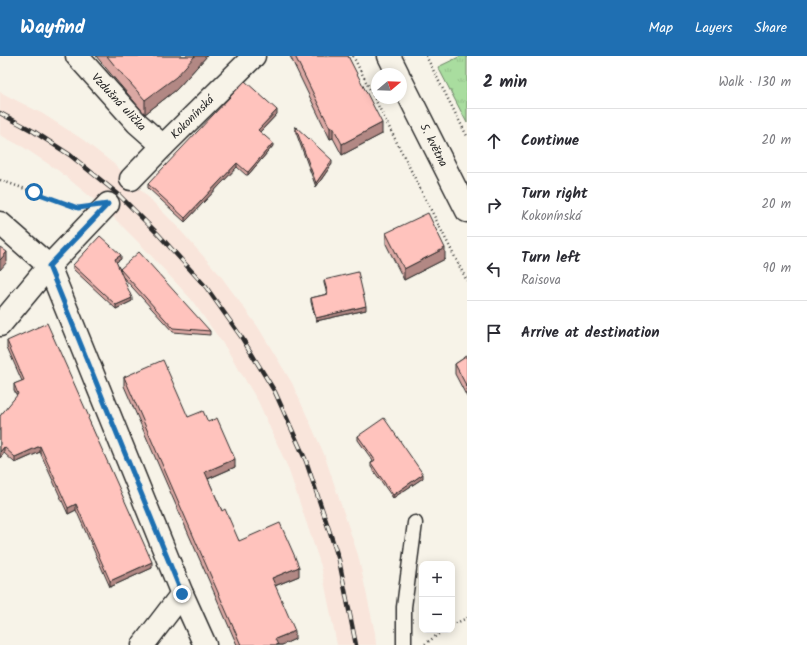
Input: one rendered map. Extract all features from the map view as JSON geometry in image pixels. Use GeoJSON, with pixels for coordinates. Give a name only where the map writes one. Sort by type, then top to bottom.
{"type":"FeatureCollection","features":[{"type":"Feature","properties":{"kind":"street","name":"Vzdušná ulička"},"geometry":{"type":"LineString","coordinates":[[77,56],[137,123],[163,146]]}},
{"type":"Feature","properties":{"kind":"street","name":"Kokonínská"},"geometry":{"type":"LineString","coordinates":[[131,179],[254,56]]}},
{"type":"Feature","properties":{"kind":"street"},"geometry":{"type":"LineString","coordinates":[[389,56],[395,68]]}},
{"type":"Feature","properties":{"kind":"street","name":"5. května"},"geometry":{"type":"LineString","coordinates":[[407,92],[467,211]]}},
{"type":"Feature","properties":{"kind":"street"},"geometry":{"type":"LineString","coordinates":[[0,325],[49,266],[108,204]]}},
{"type":"Feature","properties":{"kind":"street"},"geometry":{"type":"LineString","coordinates":[[0,223],[49,266],[182,594],[205,645]]}},
{"type":"Feature","properties":{"kind":"street"},"geometry":{"type":"LineString","coordinates":[[143,645],[182,594]]}},
{"type":"Feature","properties":{"kind":"lane"},"geometry":{"type":"LineString","coordinates":[[404,645],[404,607],[415,523]]}},
{"type":"Feature","properties":{"kind":"path"},"geometry":{"type":"LineString","coordinates":[[353,56],[467,281]]}},
{"type":"Feature","properties":{"kind":"path"},"geometry":{"type":"LineString","coordinates":[[426,56],[467,136]]}},
{"type":"Feature","properties":{"kind":"path"},"geometry":{"type":"LineString","coordinates":[[0,180],[78,208],[108,204]]}},
{"type":"Feature","properties":{"kind":"path"},"geometry":{"type":"LineString","coordinates":[[455,624],[467,618]]}},
{"type":"Feature","properties":{"kind":"path"},"geometry":{"type":"LineString","coordinates":[[424,645],[440,633]]}},
{"type":"Feature","properties":{"kind":"shaded area"},"geometry":{"type":"Polygon","coordinates":[[[0,92],[43,114],[82,139],[114,164],[172,221],[220,275],[258,327],[292,383],[324,454],[358,555],[375,633],[376,645],[337,645],[321,566],[288,468],[258,401],[226,348],[191,299],[144,248],[104,208],[59,171],[23,147],[0,135],[0,92]]]}},
{"type":"Feature","properties":{"kind":"green space"},"geometry":{"type":"Polygon","coordinates":[[[461,56],[467,56],[467,123],[438,67],[461,56]]]}},
{"type":"Feature","properties":{"kind":"building"},"geometry":{"type":"Polygon","coordinates":[[[107,56],[195,56],[176,77],[145,100],[107,56]]]}},
{"type":"Feature","properties":{"kind":"building"},"geometry":{"type":"Polygon","coordinates":[[[295,56],[348,56],[371,104],[382,123],[342,144],[333,127],[330,128],[295,56]]]}},
{"type":"Feature","properties":{"kind":"building"},"geometry":{"type":"Polygon","coordinates":[[[245,81],[277,110],[258,130],[273,143],[248,172],[237,163],[185,218],[148,184],[245,81]]]}},
{"type":"Feature","properties":{"kind":"building"},"geometry":{"type":"Polygon","coordinates":[[[295,126],[332,160],[316,183],[295,126]]]}},
{"type":"Feature","properties":{"kind":"building"},"geometry":{"type":"Polygon","coordinates":[[[428,213],[445,248],[404,269],[386,233],[428,213]]]}},
{"type":"Feature","properties":{"kind":"building"},"geometry":{"type":"Polygon","coordinates":[[[100,236],[121,255],[115,259],[132,298],[116,305],[73,265],[100,236]]]}},
{"type":"Feature","properties":{"kind":"building"},"geometry":{"type":"Polygon","coordinates":[[[0,247],[7,252],[0,260],[0,247]]]}},
{"type":"Feature","properties":{"kind":"building"},"geometry":{"type":"Polygon","coordinates":[[[139,252],[210,331],[173,328],[120,269],[139,252]]]}},
{"type":"Feature","properties":{"kind":"building"},"geometry":{"type":"Polygon","coordinates":[[[358,272],[366,306],[316,318],[311,298],[328,294],[324,280],[358,272]]]}},
{"type":"Feature","properties":{"kind":"building"},"geometry":{"type":"Polygon","coordinates":[[[47,323],[152,562],[110,581],[76,504],[68,508],[40,446],[15,457],[4,447],[0,452],[0,416],[18,394],[14,384],[24,380],[7,341],[47,323]]]}},
{"type":"Feature","properties":{"kind":"building"},"geometry":{"type":"Polygon","coordinates":[[[467,356],[467,387],[455,364],[467,356]]]}},
{"type":"Feature","properties":{"kind":"building"},"geometry":{"type":"Polygon","coordinates":[[[163,360],[188,417],[203,411],[208,422],[217,418],[235,459],[205,472],[222,511],[225,509],[239,541],[280,523],[295,557],[299,567],[272,578],[295,631],[275,639],[278,645],[241,645],[124,377],[163,360]]]}},
{"type":"Feature","properties":{"kind":"building"},"geometry":{"type":"Polygon","coordinates":[[[384,418],[423,474],[393,495],[371,463],[375,460],[358,436],[384,418]]]}},
{"type":"Feature","properties":{"kind":"railway"},"geometry":{"type":"LineString","coordinates":[[0,113],[33,131],[70,155],[118,194],[158,234],[206,287],[242,338],[275,392],[306,461],[339,560],[356,645]]}},
{"type":"Feature","properties":{"kind":"route"},"geometry":{"type":"LineString","coordinates":[[34,192],[78,208],[108,204],[49,266],[182,594]]}}]}
